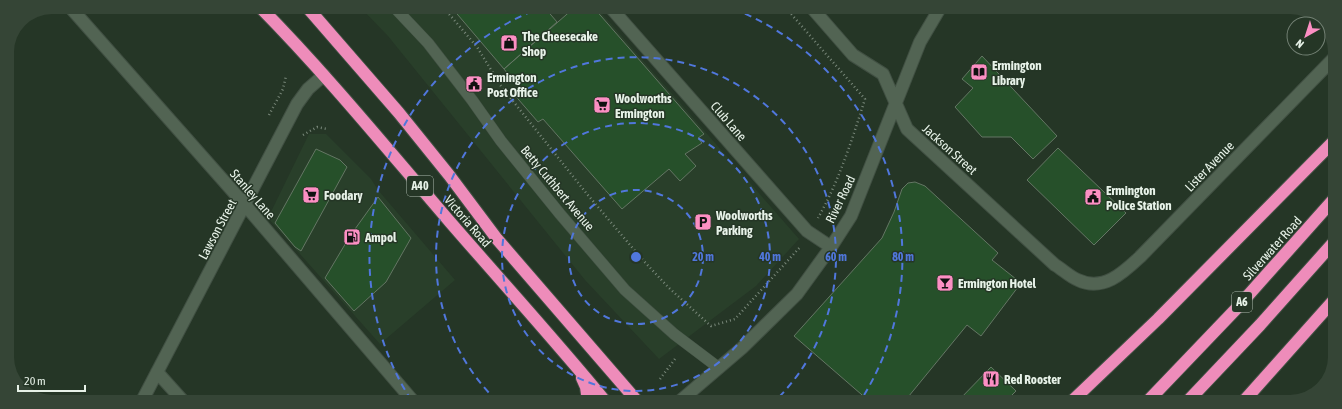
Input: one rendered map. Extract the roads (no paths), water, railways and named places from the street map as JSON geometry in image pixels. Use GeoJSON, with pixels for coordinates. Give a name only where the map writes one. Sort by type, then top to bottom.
{"type":"FeatureCollection","features":[{"type":"Feature","properties":{"kind":"highway","name":"Victoria Road"},"geometry":{"type":"LineString","coordinates":[[267,14],[294,41],[324,75],[600,395]]}},
{"type":"Feature","properties":{"kind":"highway","name":"Victoria Road"},"geometry":{"type":"LineString","coordinates":[[313,14],[399,113],[449,174],[497,239],[632,395]]}},
{"type":"Feature","properties":{"kind":"highway"},"geometry":{"type":"LineString","coordinates":[[1078,395],[1158,319],[1328,147]]}},
{"type":"Feature","properties":{"kind":"highway","name":"Silverwater Road"},"geometry":{"type":"LineString","coordinates":[[1153,395],[1236,309],[1328,206]]}},
{"type":"Feature","properties":{"kind":"highway","name":"A6"},"geometry":{"type":"LineString","coordinates":[[1194,395],[1260,325],[1328,249]]}},
{"type":"Feature","properties":{"kind":"highway"},"geometry":{"type":"LineString","coordinates":[[1249,395],[1328,307]]}},
{"type":"Feature","properties":{"kind":"highway"},"geometry":{"type":"LineString","coordinates":[[577,368],[586,387],[587,395]]}},
{"type":"Feature","properties":{"kind":"street","name":"Stanley Lane"},"geometry":{"type":"LineString","coordinates":[[76,14],[245,205],[408,395]]}},
{"type":"Feature","properties":{"kind":"street","name":"Club Lane"},"geometry":{"type":"LineString","coordinates":[[616,14],[810,233],[831,247]]}},
{"type":"Feature","properties":{"kind":"street","name":"Jackson Street"},"geometry":{"type":"LineString","coordinates":[[817,14],[853,55],[883,74],[906,129],[1055,265],[1078,280],[1097,285]]}},
{"type":"Feature","properties":{"kind":"street","name":"River Road"},"geometry":{"type":"LineString","coordinates":[[687,395],[742,348],[797,294],[831,247],[851,216],[920,42],[936,14]]}},
{"type":"Feature","properties":{"kind":"street","name":"Lister Avenue"},"geometry":{"type":"LineString","coordinates":[[1097,285],[1119,276],[1140,257],[1328,64]]}},
{"type":"Feature","properties":{"kind":"street","name":"Lawson Street"},"geometry":{"type":"LineString","coordinates":[[145,395],[297,104],[308,89],[324,75]]}},
{"type":"Feature","properties":{"kind":"street"},"geometry":{"type":"LineString","coordinates":[[157,372],[178,395]]}},
{"type":"Feature","properties":{"kind":"lane","name":"Betty Cuthbert Avenue"},"geometry":{"type":"LineString","coordinates":[[401,14],[428,43],[472,100],[501,141],[560,214],[625,290],[674,334],[718,368]]}},
{"type":"Feature","properties":{"kind":"place","name":"The Cheesecake Shop"},"geometry":{"type":"Point","coordinates":[509,43]}},
{"type":"Feature","properties":{"kind":"place","name":"Ermington Library"},"geometry":{"type":"Point","coordinates":[979,72]}},
{"type":"Feature","properties":{"kind":"place","name":"Ermington Post Office"},"geometry":{"type":"Point","coordinates":[474,84]}},
{"type":"Feature","properties":{"kind":"place","name":"Woolworths Ermington"},"geometry":{"type":"Point","coordinates":[602,105]}},
{"type":"Feature","properties":{"kind":"place","name":"Foodary"},"geometry":{"type":"Point","coordinates":[311,195]}},
{"type":"Feature","properties":{"kind":"place","name":"Ermington Police Station"},"geometry":{"type":"Point","coordinates":[1093,197]}},
{"type":"Feature","properties":{"kind":"place","name":"Woolworths Parking"},"geometry":{"type":"Point","coordinates":[703,222]}},
{"type":"Feature","properties":{"kind":"place","name":"Ampol"},"geometry":{"type":"Point","coordinates":[352,237]}},
{"type":"Feature","properties":{"kind":"place","name":"Ermington Hotel"},"geometry":{"type":"Point","coordinates":[945,283]}},
{"type":"Feature","properties":{"kind":"place","name":"Red Rooster"},"geometry":{"type":"Point","coordinates":[991,379]}}]}
